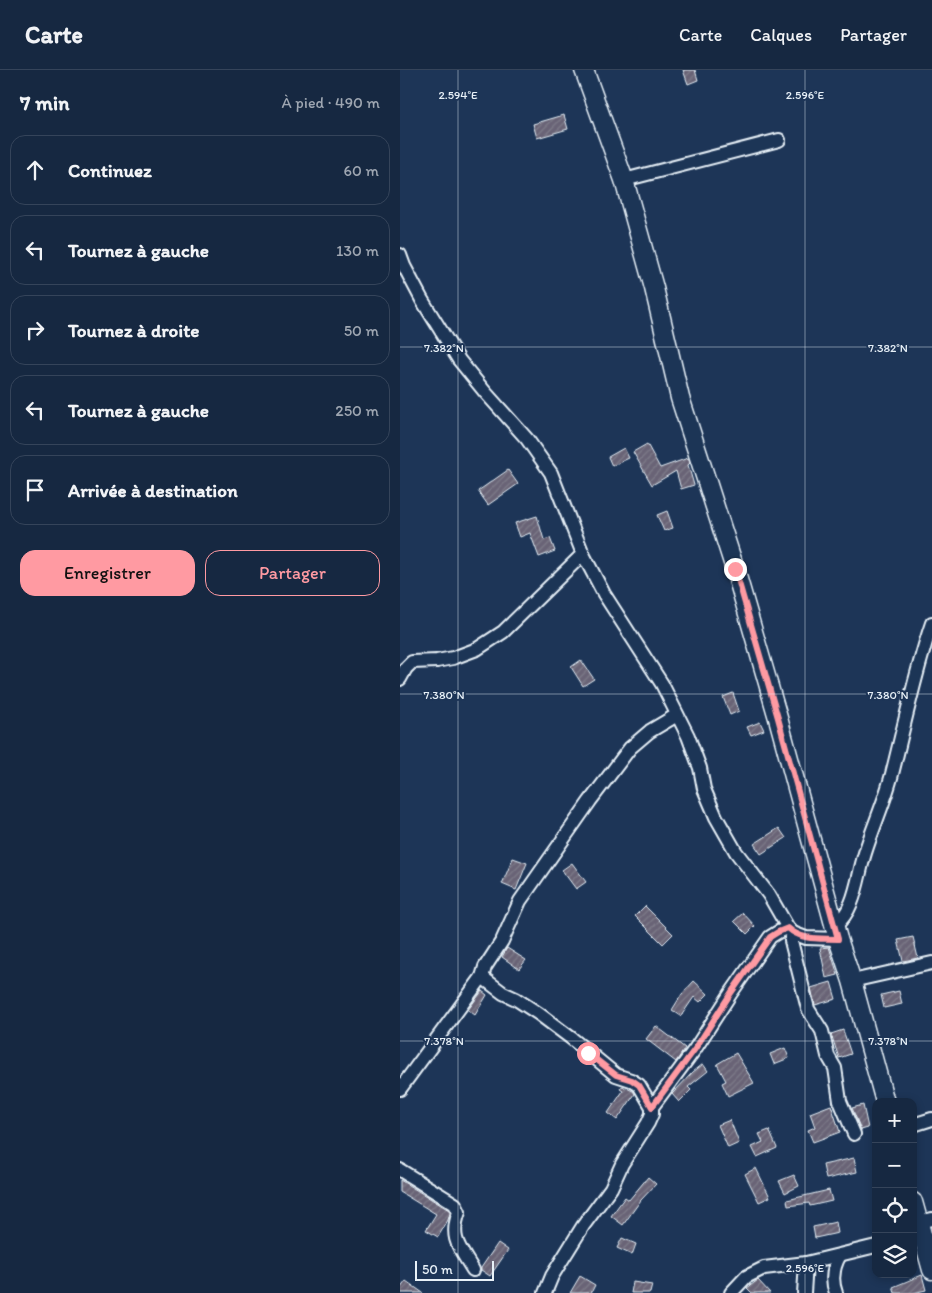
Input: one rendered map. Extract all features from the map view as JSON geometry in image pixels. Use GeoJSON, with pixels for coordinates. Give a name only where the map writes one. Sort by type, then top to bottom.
{"type":"FeatureCollection","features":[{"type":"Feature","properties":{"kind":"street"},"geometry":{"type":"LineString","coordinates":[[584,70],[624,180],[654,288],[680,398],[740,587],[884,1098]]}},
{"type":"Feature","properties":{"kind":"street"},"geometry":{"type":"LineString","coordinates":[[624,180],[779,140]]}},
{"type":"Feature","properties":{"kind":"street"},"geometry":{"type":"LineString","coordinates":[[400,254],[404,266],[422,300],[459,360],[527,439],[551,472],[583,554],[604,594],[662,684],[688,736],[700,768],[704,789],[716,817],[736,852],[769,895],[790,931],[808,1009],[822,1031],[828,1056],[838,1078],[840,1101],[854,1134]]}},
{"type":"Feature","properties":{"kind":"street"},"geometry":{"type":"LineString","coordinates":[[400,679],[412,662],[453,658],[476,649],[503,632],[583,554]]}},
{"type":"Feature","properties":{"kind":"street"},"geometry":{"type":"LineString","coordinates":[[837,932],[850,908],[865,852],[892,775],[910,694],[932,623]]}},
{"type":"Feature","properties":{"kind":"street"},"geometry":{"type":"LineString","coordinates":[[400,1089],[482,977],[485,967],[502,941],[520,901],[590,801],[630,748],[650,731],[677,715]]}},
{"type":"Feature","properties":{"kind":"street"},"geometry":{"type":"LineString","coordinates":[[652,1107],[695,1049],[770,937],[778,932],[790,931],[806,938],[837,932]]}},
{"type":"Feature","properties":{"kind":"street"},"geometry":{"type":"LineString","coordinates":[[852,981],[932,963]]}},
{"type":"Feature","properties":{"kind":"street"},"geometry":{"type":"LineString","coordinates":[[482,977],[503,993],[539,1014],[616,1075],[632,1080],[639,1085],[652,1107],[652,1114],[648,1123],[622,1164],[611,1188],[583,1226],[552,1276],[545,1293]]}},
{"type":"Feature","properties":{"kind":"street"},"geometry":{"type":"LineString","coordinates":[[917,1124],[932,1119]]}},
{"type":"Feature","properties":{"kind":"street"},"geometry":{"type":"LineString","coordinates":[[400,1170],[455,1204],[459,1212],[454,1227],[454,1234],[458,1246],[473,1270]]}},
{"type":"Feature","properties":{"kind":"street"},"geometry":{"type":"LineString","coordinates":[[917,1213],[932,1270]]}},
{"type":"Feature","properties":{"kind":"street"},"geometry":{"type":"LineString","coordinates":[[731,1293],[746,1277],[764,1268],[806,1263],[872,1247]]}},
{"type":"Feature","properties":{"kind":"street"},"geometry":{"type":"LineString","coordinates":[[836,1293],[833,1278],[834,1264],[840,1255]]}},
{"type":"Feature","properties":{"kind":"street"},"geometry":{"type":"LineString","coordinates":[[804,1293],[806,1263]]}},
{"type":"Feature","properties":{"kind":"building"},"geometry":{"type":"Polygon","coordinates":[[[683,70],[695,70],[698,80],[688,84],[683,70]]]}},
{"type":"Feature","properties":{"kind":"building"},"geometry":{"type":"Polygon","coordinates":[[[564,115],[568,129],[537,138],[533,124],[564,115]]]}},
{"type":"Feature","properties":{"kind":"building"},"geometry":{"type":"Polygon","coordinates":[[[647,444],[660,468],[688,458],[690,463],[688,465],[694,485],[681,489],[676,471],[652,485],[633,452],[647,444]]]}},
{"type":"Feature","properties":{"kind":"building"},"geometry":{"type":"Polygon","coordinates":[[[624,448],[629,458],[612,466],[608,457],[624,448]]]}},
{"type":"Feature","properties":{"kind":"building"},"geometry":{"type":"Polygon","coordinates":[[[508,470],[518,484],[488,505],[478,491],[508,470]]]}},
{"type":"Feature","properties":{"kind":"building"},"geometry":{"type":"Polygon","coordinates":[[[667,511],[673,528],[664,531],[657,515],[667,511]]]}},
{"type":"Feature","properties":{"kind":"building"},"geometry":{"type":"Polygon","coordinates":[[[537,516],[544,540],[550,538],[555,551],[539,557],[530,533],[520,537],[515,523],[537,516]]]}},
{"type":"Feature","properties":{"kind":"building"},"geometry":{"type":"Polygon","coordinates":[[[581,660],[594,679],[583,686],[571,667],[581,660]]]}},
{"type":"Feature","properties":{"kind":"building"},"geometry":{"type":"Polygon","coordinates":[[[733,693],[739,711],[730,715],[723,697],[733,693]]]}},
{"type":"Feature","properties":{"kind":"building"},"geometry":{"type":"Polygon","coordinates":[[[760,722],[764,730],[751,735],[747,727],[760,722]]]}},
{"type":"Feature","properties":{"kind":"building"},"geometry":{"type":"Polygon","coordinates":[[[779,828],[786,838],[761,854],[754,844],[779,828]]]}},
{"type":"Feature","properties":{"kind":"building"},"geometry":{"type":"Polygon","coordinates":[[[513,858],[527,863],[516,890],[502,884],[513,858]]]}},
{"type":"Feature","properties":{"kind":"building"},"geometry":{"type":"Polygon","coordinates":[[[572,863],[586,882],[576,889],[562,870],[572,863]]]}},
{"type":"Feature","properties":{"kind":"building"},"geometry":{"type":"Polygon","coordinates":[[[645,906],[673,934],[663,944],[635,916],[645,906]]]}},
{"type":"Feature","properties":{"kind":"building"},"geometry":{"type":"Polygon","coordinates":[[[743,913],[755,926],[747,934],[734,921],[743,913]]]}},
{"type":"Feature","properties":{"kind":"building"},"geometry":{"type":"Polygon","coordinates":[[[913,937],[918,958],[903,961],[898,940],[913,937]]]}},
{"type":"Feature","properties":{"kind":"building"},"geometry":{"type":"Polygon","coordinates":[[[829,947],[838,975],[826,978],[820,948],[829,947]]]}},
{"type":"Feature","properties":{"kind":"building"},"geometry":{"type":"Polygon","coordinates":[[[507,948],[526,960],[519,969],[502,957],[507,948]]]}},
{"type":"Feature","properties":{"kind":"building"},"geometry":{"type":"Polygon","coordinates":[[[694,981],[708,994],[700,1002],[694,997],[681,1016],[672,1010],[682,994],[694,981]]]}},
{"type":"Feature","properties":{"kind":"building"},"geometry":{"type":"Polygon","coordinates":[[[831,982],[836,999],[815,1005],[811,988],[831,982]]]}},
{"type":"Feature","properties":{"kind":"building"},"geometry":{"type":"Polygon","coordinates":[[[482,991],[487,995],[475,1015],[468,1010],[482,991]]]}},
{"type":"Feature","properties":{"kind":"building"},"geometry":{"type":"Polygon","coordinates":[[[899,991],[902,1004],[884,1008],[881,995],[899,991]]]}},
{"type":"Feature","properties":{"kind":"building"},"geometry":{"type":"Polygon","coordinates":[[[656,1026],[685,1048],[676,1062],[646,1039],[656,1026]]]}},
{"type":"Feature","properties":{"kind":"building"},"geometry":{"type":"Polygon","coordinates":[[[843,1030],[851,1054],[839,1058],[831,1034],[843,1030]]]}},
{"type":"Feature","properties":{"kind":"building"},"geometry":{"type":"Polygon","coordinates":[[[785,1048],[789,1058],[774,1064],[770,1054],[785,1048]]]}},
{"type":"Feature","properties":{"kind":"building"},"geometry":{"type":"Polygon","coordinates":[[[736,1053],[754,1083],[728,1096],[722,1083],[726,1081],[717,1064],[736,1053]]]}},
{"type":"Feature","properties":{"kind":"building"},"geometry":{"type":"Polygon","coordinates":[[[703,1064],[708,1071],[688,1087],[691,1090],[679,1102],[672,1094],[703,1064]]]}},
{"type":"Feature","properties":{"kind":"building"},"geometry":{"type":"Polygon","coordinates":[[[622,1086],[633,1091],[635,1094],[617,1120],[608,1113],[623,1091],[620,1089],[622,1086]]]}},
{"type":"Feature","properties":{"kind":"building"},"geometry":{"type":"Polygon","coordinates":[[[831,1105],[840,1132],[813,1142],[808,1130],[815,1127],[810,1113],[831,1105]]]}},
{"type":"Feature","properties":{"kind":"building"},"geometry":{"type":"Polygon","coordinates":[[[863,1105],[868,1128],[861,1130],[852,1108],[863,1105]]]}},
{"type":"Feature","properties":{"kind":"building"},"geometry":{"type":"Polygon","coordinates":[[[730,1120],[739,1143],[728,1148],[718,1125],[730,1120]]]}},
{"type":"Feature","properties":{"kind":"building"},"geometry":{"type":"Polygon","coordinates":[[[769,1130],[777,1148],[757,1157],[752,1147],[763,1142],[759,1134],[769,1130]]]}},
{"type":"Feature","properties":{"kind":"building"},"geometry":{"type":"Polygon","coordinates":[[[854,1158],[857,1172],[826,1179],[823,1165],[854,1158]]]}},
{"type":"Feature","properties":{"kind":"building"},"geometry":{"type":"Polygon","coordinates":[[[756,1168],[770,1197],[759,1202],[745,1174],[756,1168]]]}},
{"type":"Feature","properties":{"kind":"building"},"geometry":{"type":"Polygon","coordinates":[[[794,1175],[799,1186],[785,1193],[779,1181],[794,1175]]]}},
{"type":"Feature","properties":{"kind":"building"},"geometry":{"type":"Polygon","coordinates":[[[648,1177],[656,1184],[641,1200],[623,1225],[611,1216],[625,1197],[629,1200],[648,1177]]]}},
{"type":"Feature","properties":{"kind":"building"},"geometry":{"type":"Polygon","coordinates":[[[400,1180],[449,1210],[448,1220],[438,1237],[426,1230],[436,1214],[400,1192],[400,1180]]]}},
{"type":"Feature","properties":{"kind":"building"},"geometry":{"type":"Polygon","coordinates":[[[829,1190],[832,1201],[810,1206],[809,1203],[788,1206],[787,1200],[829,1190]]]}},
{"type":"Feature","properties":{"kind":"building"},"geometry":{"type":"Polygon","coordinates":[[[836,1222],[838,1233],[815,1238],[813,1227],[836,1222]]]}},
{"type":"Feature","properties":{"kind":"building"},"geometry":{"type":"Polygon","coordinates":[[[622,1238],[636,1244],[632,1255],[617,1248],[622,1238]]]}},
{"type":"Feature","properties":{"kind":"building"},"geometry":{"type":"Polygon","coordinates":[[[498,1243],[508,1250],[490,1276],[481,1268],[498,1243]]]}},
{"type":"Feature","properties":{"kind":"building"},"geometry":{"type":"Polygon","coordinates":[[[922,1275],[926,1290],[913,1293],[895,1293],[893,1287],[922,1275]]]}},
{"type":"Feature","properties":{"kind":"building"},"geometry":{"type":"Polygon","coordinates":[[[580,1276],[595,1285],[591,1293],[570,1293],[580,1276]]]}},
{"type":"Feature","properties":{"kind":"building"},"geometry":{"type":"Polygon","coordinates":[[[758,1280],[770,1293],[752,1293],[747,1288],[758,1280]]]}},
{"type":"Feature","properties":{"kind":"building"},"geometry":{"type":"Polygon","coordinates":[[[406,1281],[423,1293],[400,1293],[400,1289],[406,1281]]]}},
{"type":"Feature","properties":{"kind":"building"},"geometry":{"type":"Polygon","coordinates":[[[633,1282],[652,1285],[650,1293],[631,1293],[633,1282]]]}},
{"type":"Feature","properties":{"kind":"route"},"geometry":{"type":"LineString","coordinates":[[588,1053],[616,1075],[632,1080],[639,1085],[652,1107],[695,1049],[770,937],[788,928],[793,933],[806,938],[838,939],[735,569]]}}]}
